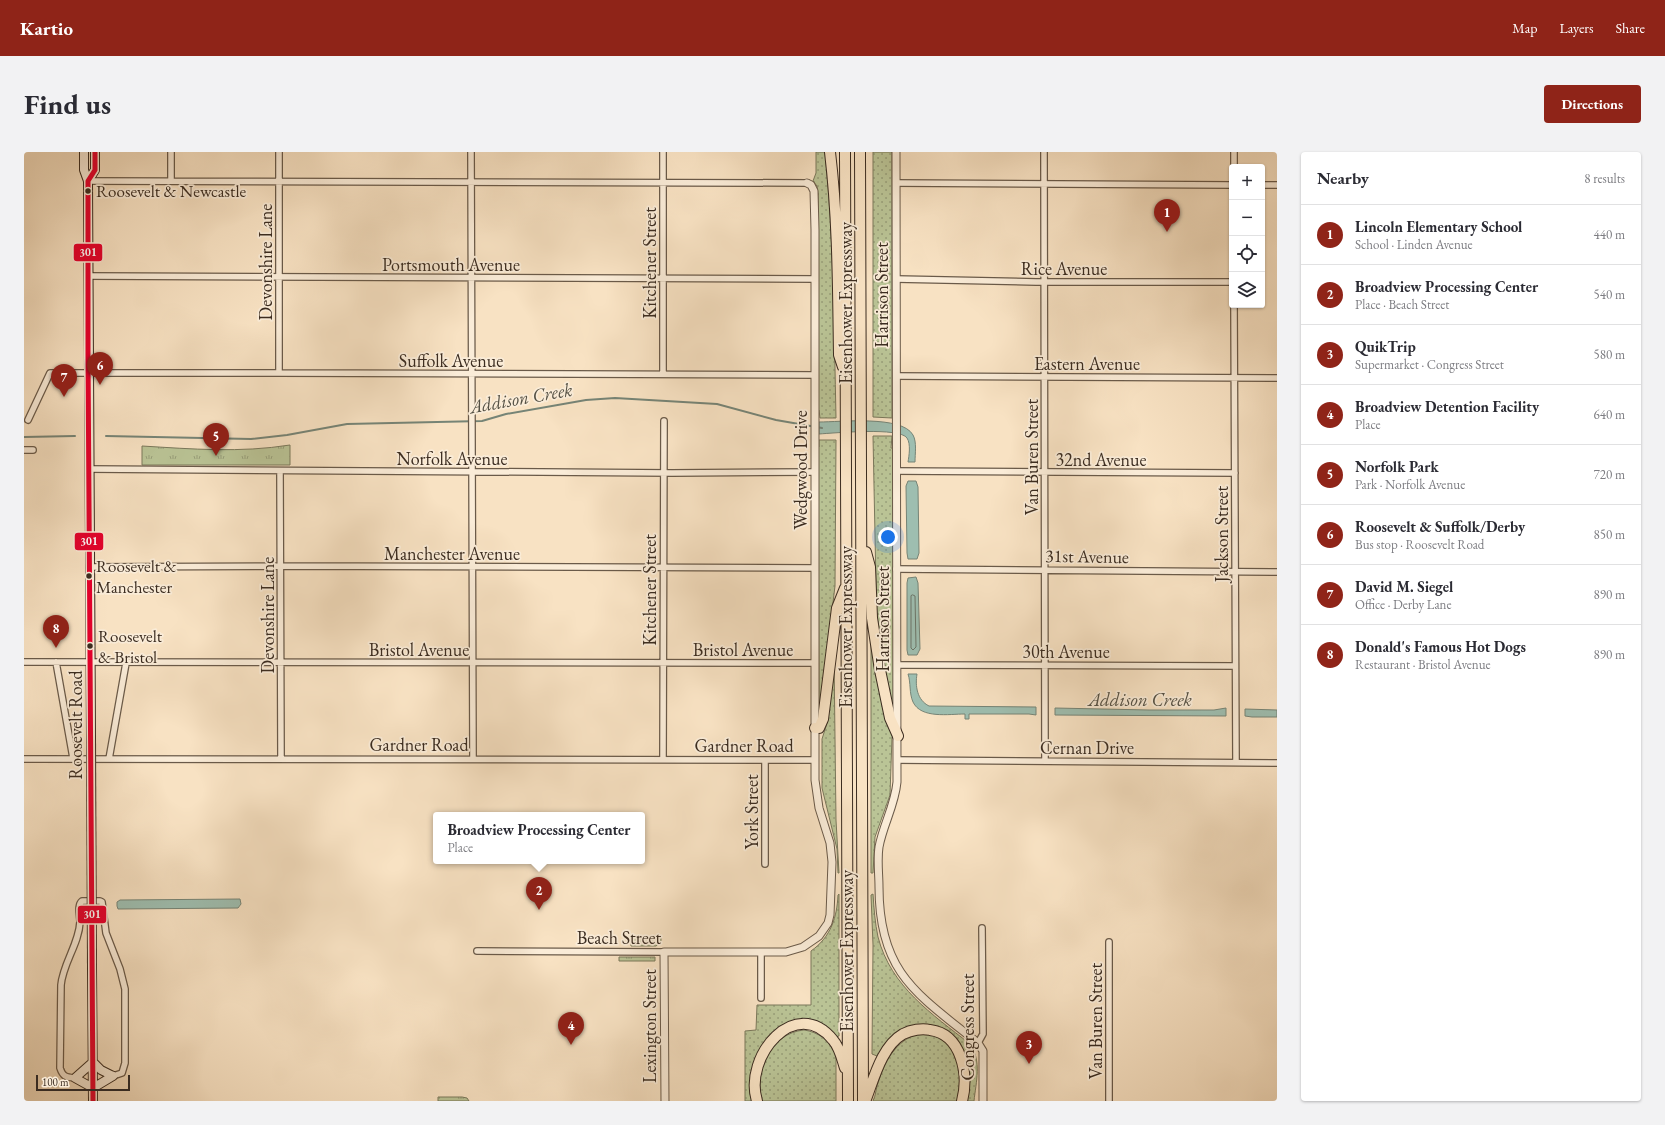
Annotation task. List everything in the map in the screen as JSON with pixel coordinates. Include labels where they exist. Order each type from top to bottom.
[{"type":"highway","points":[[830,152],[837,264],[839,355],[846,375]]},
{"type":"highway","name":"Eisenhower Expressway","points":[[845,152],[848,1101]]},
{"type":"highway","name":"Eisenhower Expressway","points":[[860,152],[864,1101]]},
{"type":"highway","points":[[862,538],[870,567],[872,618],[880,670],[890,718],[898,736]]},
{"type":"highway","points":[[815,728],[818,728],[823,719],[837,608],[847,583]]},
{"type":"highway","points":[[757,1101],[754,1085],[755,1074],[762,1052],[781,1032],[796,1025],[811,1025],[828,1034],[838,1047],[848,1075]]},
{"type":"highway","points":[[864,1101],[882,1060],[889,1048],[904,1034],[926,1029],[935,1030],[944,1034],[954,1044],[964,1070],[965,1085],[962,1101]]},
{"type":"main road","name":"Roosevelt Road","points":[[84,152],[84,170],[88,181],[93,1101]]},
{"type":"main road","name":"Roosevelt Road","points":[[88,181],[95,170],[94,152]]},
{"type":"main road","points":[[93,1062],[101,1070],[113,1076],[93,1088],[75,1078],[93,1062]]},
{"type":"street","points":[[171,152],[171,181]]},
{"type":"street","name":"Devonshire Lane","points":[[279,152],[279,373]]},
{"type":"street","points":[[471,152],[473,758]]},
{"type":"street","name":"Kitchener Street","points":[[663,152],[663,374]]},
{"type":"street","name":"Harrison Street","points":[[896,152],[896,569],[898,736],[896,793],[881,838],[879,855],[879,906],[886,941],[900,972],[925,1001],[978,1043]]},
{"type":"street","name":"Van Buren Street","points":[[1044,152],[1046,473],[1045,761]]},
{"type":"street","points":[[1234,152],[1234,164]]},
{"type":"street","points":[[88,181],[807,183]]},
{"type":"street","name":"Wedgwood Drive","points":[[807,183],[811,184],[814,191],[815,760]]},
{"type":"street","points":[[896,183],[1229,185]]},
{"type":"street","points":[[1265,185],[1277,185]]},
{"type":"street","name":"Portsmouth Avenue","points":[[88,276],[814,280]]},
{"type":"street","name":"Rice Avenue","points":[[896,279],[1044,282],[1229,282]]},
{"type":"street","name":"Jackson Street","points":[[1234,308],[1236,762]]},
{"type":"street","name":"Suffolk Avenue","points":[[28,420],[50,373],[663,374],[814,376]]},
{"type":"street","name":"Eastern Avenue","points":[[896,376],[1277,378]]},
{"type":"street","name":"Kitchener Street","points":[[663,758],[664,421]]},
{"type":"street","points":[[24,450],[33,450]]},
{"type":"street","name":"Norfolk Avenue","points":[[89,469],[663,473],[814,472]]},
{"type":"street","name":"Devonshire Lane","points":[[280,471],[281,758]]},
{"type":"street","name":"32nd Avenue","points":[[896,472],[1235,473]]},
{"type":"street","name":"Manchester Avenue","points":[[89,567],[280,566],[815,568]]},
{"type":"street","name":"31st Avenue","points":[[896,569],[1277,572]]},
{"type":"street","name":"Bristol Avenue","points":[[24,662],[815,663]]},
{"type":"street","points":[[56,662],[73,758]]},
{"type":"street","points":[[109,758],[126,663]]},
{"type":"street","name":"30th Avenue","points":[[897,665],[1235,666]]},
{"type":"street","name":"Gardner Road","points":[[24,758],[663,758],[815,760]]},
{"type":"street","name":"York Street","points":[[765,760],[765,864]]},
{"type":"street","name":"Beach Street","points":[[477,951],[760,952],[792,951],[803,947],[819,936],[828,923],[832,892],[831,853],[828,834],[817,795],[815,760]]},
{"type":"street","name":"Cernan Drive","points":[[897,760],[1277,763]]},
{"type":"street","points":[[75,1078],[66,1077],[62,1074],[60,1068],[61,978],[79,930],[80,904],[82,901],[102,902],[106,933],[123,978],[125,989],[125,1064],[122,1073],[113,1076]]},
{"type":"street","name":"Congress Street","points":[[982,928],[983,1034],[978,1043],[983,1051],[983,1101]]},
{"type":"street","name":"Van Buren Street","points":[[1109,942],[1109,1101]]},
{"type":"street","name":"Lexington Street","points":[[664,952],[664,1101]]},
{"type":"street","points":[[760,952],[761,998]]},
{"type":"green space","points":[[816,152],[825,152],[828,185],[833,285],[836,418],[820,418],[818,410],[818,194],[817,186],[813,181],[816,173]]},
{"type":"green space","points":[[873,152],[892,152],[892,418],[873,417]]},
{"type":"green space","points":[[873,436],[892,436],[891,448],[893,448],[894,714],[877,634]]},
{"type":"green space","points":[[819,440],[836,440],[835,586],[819,719],[818,447]]},
{"type":"green space","points":[[290,445],[290,465],[142,465],[142,446],[234,450]]},
{"type":"green space","points":[[871,641],[887,722],[893,737],[890,795],[875,837],[873,873],[871,873]]},
{"type":"green space","points":[[834,656],[836,820],[839,873],[837,849],[822,788],[822,739],[828,720],[826,719]]},
{"type":"green space","points":[[839,894],[839,1036],[835,1037],[810,1022],[764,1046],[754,1101],[745,1101],[745,1031],[756,1030],[757,1005],[811,1005],[811,951],[824,939],[832,926]]},
{"type":"green space","points":[[873,894],[878,937],[884,955],[893,971],[915,998],[941,1022],[970,1044],[974,1051],[977,1064],[977,1079],[974,1101],[966,1101],[964,1055],[921,1025],[880,1056],[872,1054],[873,945],[871,895]]},
{"type":"green space","points":[[631,937],[661,938],[661,942],[656,946],[631,946]]},
{"type":"green space","points":[[619,957],[655,957],[655,961],[619,961]]},
{"type":"green space","points":[[804,1030],[823,1037],[836,1053],[836,1101],[762,1101],[760,1078],[767,1055],[782,1038],[792,1033]]},
{"type":"green space","points":[[923,1033],[938,1036],[946,1041],[952,1048],[956,1056],[960,1074],[958,1101],[873,1101],[885,1064],[895,1050],[907,1039]]},
{"type":"green space","points":[[438,1097],[462,1097],[467,1098],[469,1101],[438,1101]]},
{"type":"water","points":[[819,422],[884,422],[907,429],[914,438],[915,462],[908,462],[909,443],[907,438],[902,435],[880,432],[819,434]]},
{"type":"water","points":[[908,481],[916,481],[918,487],[919,553],[917,559],[908,559],[907,553],[906,486]]},
{"type":"water","points":[[916,577],[918,583],[920,649],[917,655],[908,655],[907,583],[908,578]]},
{"type":"water","points":[[908,674],[917,674],[916,683],[919,696],[929,706],[1036,707],[1036,715],[969,714],[969,719],[965,719],[965,714],[944,715],[922,711],[913,702]]},
{"type":"water","points":[[1055,708],[1214,710],[1226,708],[1226,716],[1055,715]]},
{"type":"water","points":[[1245,709],[1277,710],[1277,717],[1245,716]]},
{"type":"water","points":[[240,899],[241,904],[238,908],[118,909],[117,906],[117,902],[120,900]]},
{"type":"waterway","name":"Addison Creek","points":[[106,436],[251,439],[287,435],[347,424],[482,421],[506,414],[586,400],[615,398],[717,404],[776,420],[822,428]]},
{"type":"waterway","name":"Addison Creek","points":[[24,437],[75,436]]},
{"type":"transit line","name":"301","points":[[88,355],[88,181],[95,170],[95,152]]},
{"type":"transit line","name":"301","points":[[88,355],[93,1101]]},
{"type":"place","name":"Roosevelt & Newcastle","points":[[88,191]]},
{"type":"place","name":"Lincoln Elementary School","points":[[1167,232]]},
{"type":"place","name":"Roosevelt & Suffolk/Derby","points":[[100,385]]},
{"type":"place","name":"David M. Siegel","points":[[64,397]]},
{"type":"place","name":"Norfolk Park","points":[[216,456]]},
{"type":"place","name":"Roosevelt & Manchester","points":[[89,576]]},
{"type":"place","name":"Roosevelt & Bristol","points":[[90,646]]},
{"type":"place","name":"Donald's Famous Hot Dogs","points":[[56,648]]},
{"type":"place","name":"Broadview Processing Center","points":[[539,910]]},
{"type":"place","name":"Broadview Detention Facility","points":[[571,1045]]},
{"type":"place","name":"QuikTrip","points":[[1029,1064]]}]
